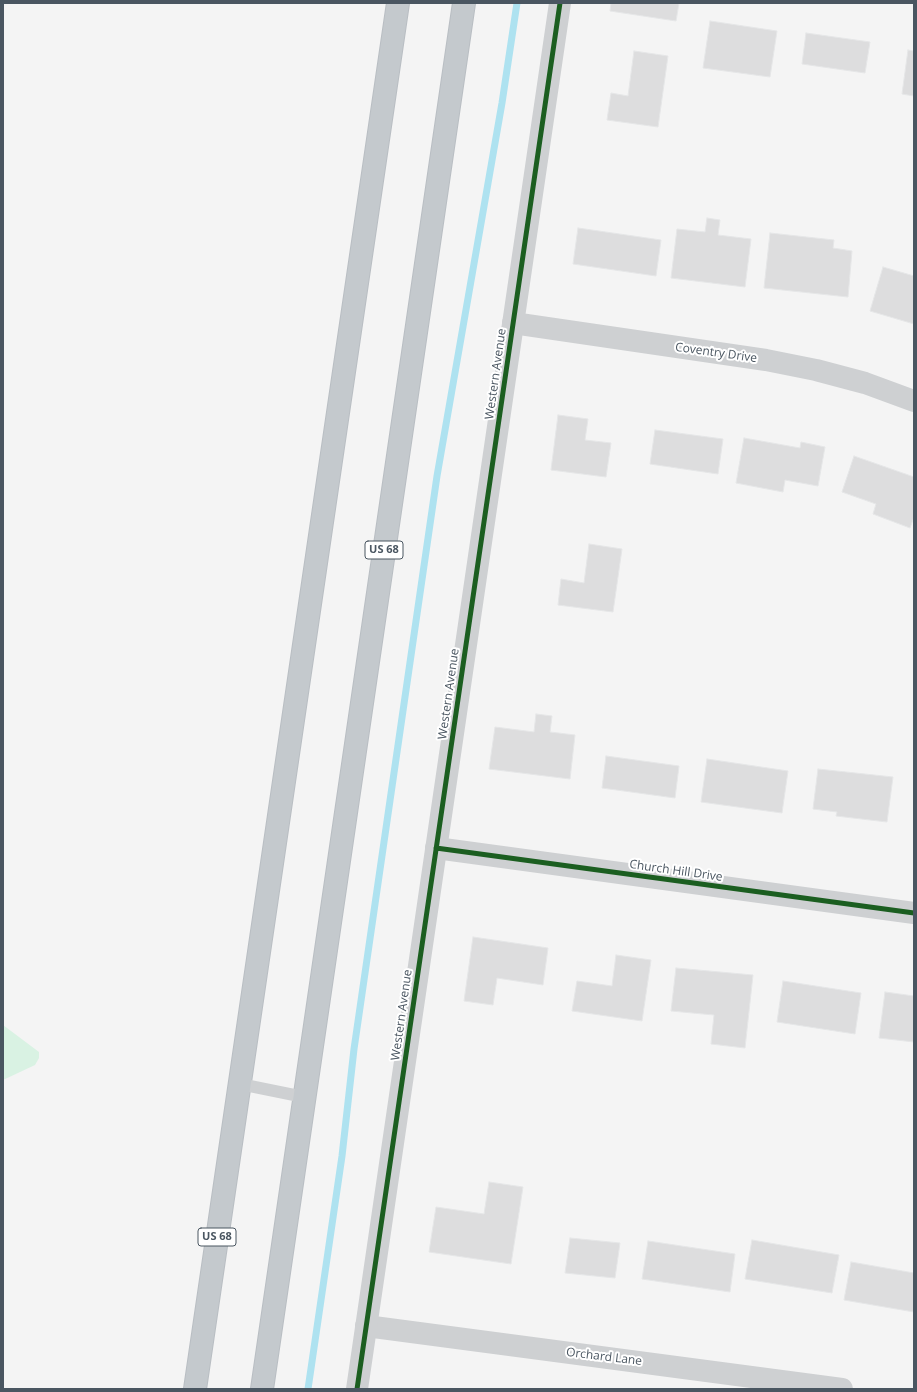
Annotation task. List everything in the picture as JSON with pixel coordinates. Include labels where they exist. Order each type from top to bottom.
[{"type":"highway","name":"US 68","points":[[195,1389],[398,3]]},
{"type":"highway","name":"US 68","points":[[262,1389],[464,3]]},
{"type":"street","name":"Western Avenue","points":[[357,1389],[560,3]]},
{"type":"street","name":"Coventry Drive","points":[[513,323],[766,360],[816,370],[865,383],[914,401]]},
{"type":"street","name":"Church Hill Drive","points":[[436,848],[914,913]]},
{"type":"street","name":"Orchard Lane","points":[[366,1326],[842,1389]]},
{"type":"lane","points":[[240,1084],[304,1097]]},
{"type":"green space","points":[[3,1025],[39,1052],[39,1058],[35,1065],[3,1080]]},
{"type":"building","points":[[611,3],[679,3],[676,21],[610,11]]},
{"type":"building","points":[[710,21],[777,31],[770,77],[703,68]]},
{"type":"building","points":[[806,33],[870,42],[865,73],[802,64]]},
{"type":"building","points":[[908,50],[914,51],[914,96],[902,94]]},
{"type":"building","points":[[634,51],[668,56],[658,127],[607,120],[611,93],[628,96]]},
{"type":"building","points":[[707,218],[720,220],[718,235],[751,239],[745,287],[671,278],[677,229],[705,232]]},
{"type":"building","points":[[578,228],[661,240],[656,276],[573,264]]},
{"type":"building","points":[[770,233],[834,240],[833,248],[852,251],[848,297],[764,288]]},
{"type":"building","points":[[883,267],[914,276],[914,324],[870,311]]},
{"type":"building","points":[[558,415],[588,419],[585,440],[611,443],[606,477],[551,470]]},
{"type":"building","points":[[655,430],[723,439],[718,474],[650,464]]},
{"type":"building","points":[[744,438],[800,448],[801,442],[825,447],[818,486],[785,480],[783,492],[736,483]]},
{"type":"building","points":[[854,456],[914,477],[914,517],[910,528],[873,514],[876,504],[842,492]]},
{"type":"building","points":[[589,544],[622,549],[613,612],[558,605],[561,579],[584,583]]},
{"type":"building","points":[[536,714],[552,716],[550,732],[575,735],[570,779],[489,769],[495,727],[534,732]]},
{"type":"building","points":[[606,756],[679,766],[675,798],[602,788]]},
{"type":"building","points":[[707,759],[788,771],[782,813],[701,802]]},
{"type":"building","points":[[818,769],[893,777],[887,822],[836,816],[837,812],[813,809]]},
{"type":"building","points":[[473,937],[548,948],[543,985],[497,978],[493,1005],[464,1001]]},
{"type":"building","points":[[616,955],[651,960],[642,1021],[572,1011],[577,981],[612,986]]},
{"type":"building","points":[[676,968],[753,975],[745,1048],[711,1044],[714,1015],[671,1011]]},
{"type":"building","points":[[783,981],[861,993],[855,1034],[777,1022]]},
{"type":"building","points":[[885,992],[914,996],[914,1042],[879,1038]]},
{"type":"building","points":[[489,1182],[523,1187],[511,1264],[429,1252],[436,1207],[484,1214]]},
{"type":"building","points":[[570,1238],[620,1243],[615,1278],[565,1273]]},
{"type":"building","points":[[752,1240],[839,1255],[832,1293],[745,1279]]},
{"type":"building","points":[[648,1241],[735,1254],[730,1292],[642,1279]]},
{"type":"building","points":[[851,1262],[914,1273],[914,1312],[844,1300]]},
{"type":"waterway","points":[[308,1389],[342,1156],[354,1049],[437,476],[502,103],[517,3]]},
{"type":"cycle path","points":[[357,1389],[560,3]]},
{"type":"cycle path","points":[[436,848],[914,913]]}]
